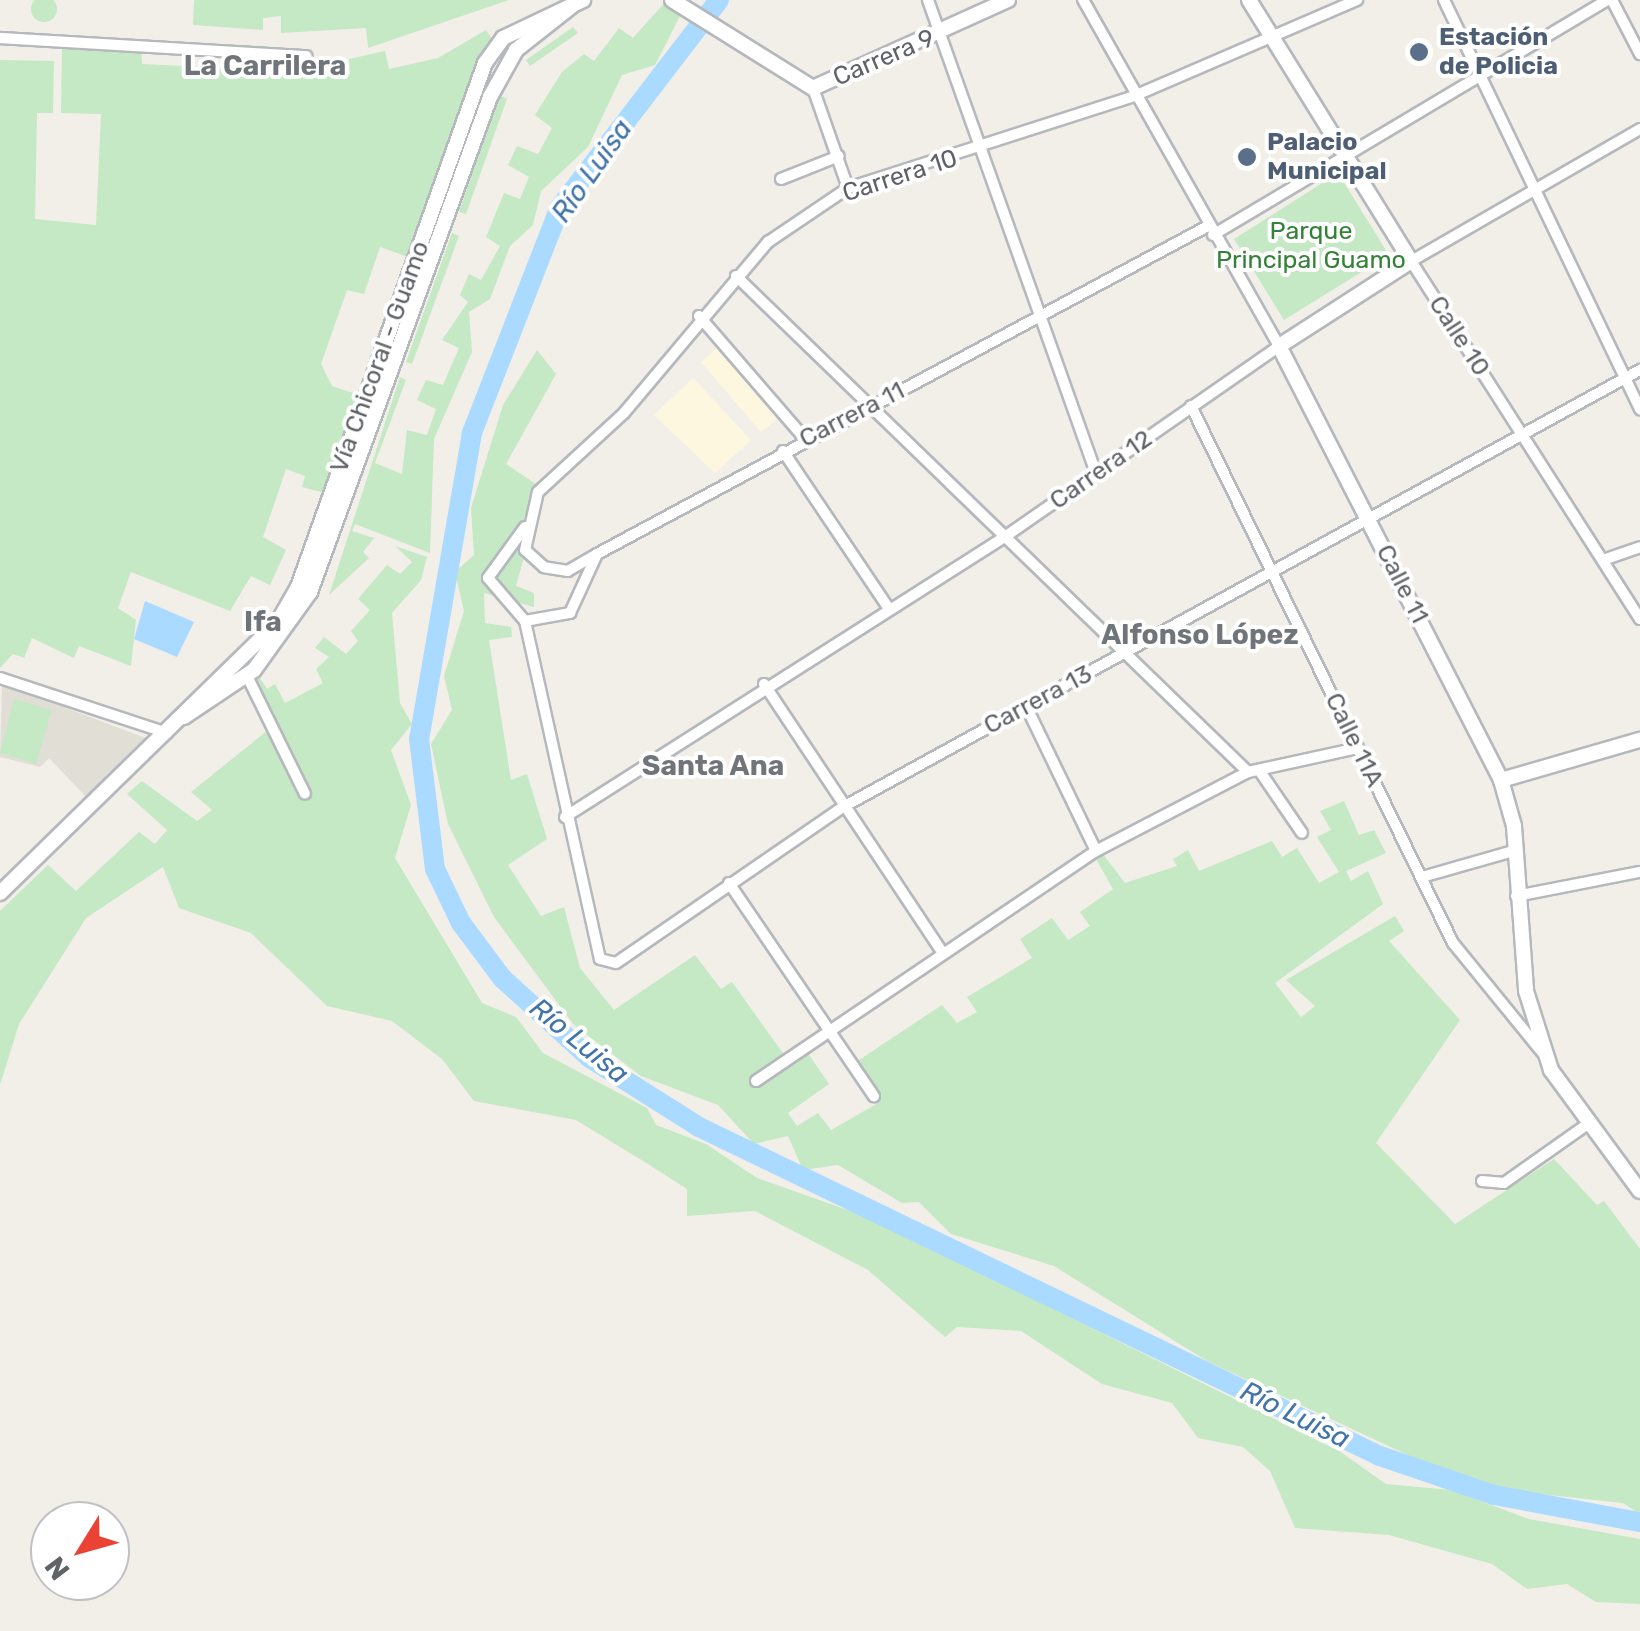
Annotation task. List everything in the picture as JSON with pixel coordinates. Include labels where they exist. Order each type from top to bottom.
[{"type":"street","points":[[672,0],[813,88],[840,156],[848,188]]},
{"type":"street","points":[[928,0],[1038,319],[1096,473]]},
{"type":"street","name":"Carrera 9","points":[[813,88],[940,35],[1008,0]]},
{"type":"street","name":"Calle 11","points":[[1083,0],[1279,346],[1501,780],[1517,850],[1516,896],[1526,991],[1545,1055],[1640,1191]]},
{"type":"street","name":"Calle 10","points":[[1249,0],[1342,154],[1640,619]]},
{"type":"street","name":"Carrera 10","points":[[524,527],[538,492],[624,413],[699,316],[736,276],[848,188],[980,150],[1134,96],[1357,0]]},
{"type":"street","points":[[1444,0],[1532,192],[1640,408]]},
{"type":"street","points":[[1610,0],[1640,54]]},
{"type":"street","name":"Carrera 11","points":[[524,527],[525,550],[544,568],[568,571],[805,439],[1211,231],[1478,71],[1610,0]]},
{"type":"street","name":"Vía Chicoral - Guamo","points":[[0,893],[184,717],[249,669],[288,629],[434,225],[501,73],[579,2]]},
{"type":"street","points":[[0,38],[306,56]]},
{"type":"street","name":"Carrera 12","points":[[566,817],[764,684],[1006,536],[1279,346],[1411,261],[1640,129]]},
{"type":"street","points":[[781,179],[840,156]]},
{"type":"street","points":[[736,276],[874,405],[1124,654],[1254,771],[1302,833]]},
{"type":"street","points":[[699,316],[805,439]]},
{"type":"street","name":"Carrera 13","points":[[566,817],[609,964],[842,807],[1368,518],[1524,438],[1640,370]]},
{"type":"street","name":"Calle 11A","points":[[1192,406],[1472,972],[1545,1055]]},
{"type":"street","points":[[783,451],[890,609]]},
{"type":"street","points":[[524,527],[488,578],[525,621],[566,817]]},
{"type":"street","points":[[1603,560],[1640,547]]},
{"type":"street","points":[[525,621],[570,613],[597,554]]},
{"type":"street","points":[[249,669],[304,794]]},
{"type":"street","points":[[0,678],[167,733]]},
{"type":"street","points":[[764,684],[842,807],[943,953]]},
{"type":"street","points":[[1026,706],[1096,851]]},
{"type":"street","points":[[1501,780],[1640,740]]},
{"type":"street","points":[[756,1080],[1096,851],[1254,771],[1358,748]]},
{"type":"street","points":[[1422,877],[1517,850]]},
{"type":"street","points":[[1516,896],[1640,872]]},
{"type":"street","points":[[729,883],[874,1096]]},
{"type":"street","points":[[1482,1181],[1504,1183],[1589,1123]]},
{"type":"shaded area","points":[[718,347],[778,418],[761,432],[701,362]]},
{"type":"shaded area","points":[[693,378],[751,440],[715,473],[654,415]]},
{"type":"shaded area","points":[[2,686],[148,739],[88,799],[49,758],[40,767],[0,757]]},
{"type":"green space","points":[[44,-4],[53,0],[57,9],[53,18],[44,22],[35,18],[31,9],[35,0]]},
{"type":"green space","points":[[194,0],[509,0],[368,48],[366,28],[281,33],[281,16],[263,18],[263,30],[193,25]]},
{"type":"green space","points":[[667,0],[682,12],[655,65],[622,75],[588,147],[541,191],[533,225],[510,246],[490,299],[469,312],[472,352],[434,439],[430,553],[355,524],[352,531],[374,538],[363,552],[369,558],[329,595],[400,377],[406,380],[375,463],[402,474],[407,430],[427,435],[436,409],[417,400],[426,380],[443,385],[459,348],[442,340],[468,302],[460,295],[469,274],[481,280],[500,246],[486,237],[504,193],[520,199],[529,177],[508,165],[517,146],[538,154],[552,128],[535,115],[562,72],[584,54],[594,61],[619,28],[633,38]]},
{"type":"green space","points":[[573,27],[578,33],[530,66],[526,60]]},
{"type":"green space","points":[[486,30],[494,42],[468,86],[411,258],[380,247],[364,294],[347,290],[321,364],[332,386],[362,396],[329,494],[302,487],[305,476],[286,469],[263,537],[286,550],[270,585],[251,576],[230,611],[131,572],[118,608],[136,620],[131,666],[79,646],[74,658],[32,638],[24,658],[13,654],[0,668],[0,60],[54,61],[53,113],[37,113],[35,219],[96,225],[101,114],[61,113],[62,45],[141,47],[142,64],[350,74],[349,59],[385,51],[389,69],[438,58]]},
{"type":"green space","points":[[499,95],[507,99],[466,214],[459,212]]},
{"type":"green space","name":"Parque Principal Guamo","points":[[1338,173],[1389,255],[1284,320],[1234,239]]},
{"type":"green space","points":[[452,233],[459,236],[412,364],[406,362]]},
{"type":"green space","points":[[537,350],[556,374],[506,464],[543,489],[516,586],[534,593],[534,607],[484,593],[485,623],[511,627],[512,637],[489,640],[511,780],[527,774],[547,839],[508,865],[541,916],[564,907],[580,968],[614,1010],[695,955],[721,989],[732,982],[785,1056],[807,1052],[829,1084],[788,1113],[797,1126],[818,1113],[831,1130],[880,1102],[856,1062],[942,1005],[957,1023],[977,1012],[967,997],[1032,958],[1020,939],[1052,918],[1068,940],[1090,926],[1080,912],[1113,889],[1096,859],[1103,854],[1125,883],[1177,866],[1173,859],[1188,850],[1199,871],[1272,841],[1282,857],[1297,848],[1319,883],[1339,872],[1317,837],[1331,830],[1320,811],[1344,801],[1359,835],[1374,830],[1386,853],[1346,871],[1351,881],[1368,871],[1383,904],[1275,983],[1301,1017],[1315,1006],[1286,980],[1395,916],[1404,931],[1389,941],[1460,1020],[1376,1143],[1455,1224],[1554,1159],[1597,1205],[1604,1201],[1640,1249],[1640,1514],[1623,1503],[1512,1491],[1429,1465],[1207,1361],[1054,1266],[951,1234],[919,1202],[902,1203],[838,1165],[803,1170],[788,1136],[754,1144],[718,1105],[641,1076],[574,1025],[494,917],[448,824],[431,744],[452,710],[444,676],[464,611],[455,572],[474,555],[471,508],[503,405]]},
{"type":"green space","points":[[395,546],[427,557],[421,580],[392,613],[400,703],[412,724],[391,750],[411,805],[395,858],[482,1003],[516,1017],[543,1053],[647,1108],[656,1125],[706,1144],[757,1178],[873,1219],[1339,1451],[1386,1484],[1451,1490],[1529,1519],[1640,1539],[1640,1604],[1596,1602],[1567,1584],[1527,1589],[1492,1564],[1389,1535],[1295,1528],[1270,1471],[1243,1447],[1198,1438],[1172,1403],[1102,1384],[1021,1331],[957,1327],[945,1337],[868,1270],[755,1211],[687,1216],[687,1189],[576,1120],[474,1101],[442,1059],[392,1021],[327,1006],[251,933],[179,908],[163,867],[86,918],[19,1024],[0,1085],[0,911],[48,865],[76,891],[139,832],[155,844],[167,830],[127,794],[142,781],[197,821],[212,810],[191,792],[273,726],[250,688],[260,678],[267,689],[275,684],[285,703],[323,683],[316,669],[329,657],[315,648],[324,637],[346,654],[358,641],[351,631],[370,610],[358,599],[387,565],[400,574],[412,562]]},
{"type":"green space","points":[[14,699],[52,710],[36,764],[0,753]]},
{"type":"water","points":[[145,601],[194,622],[177,657],[134,639]]},
{"type":"waterway","name":"Río Luisa","points":[[719,0],[560,207],[472,433],[419,739],[435,869],[461,923],[502,978],[590,1058],[699,1127],[1380,1456],[1494,1495],[1640,1522]]},
{"type":"place","name":"Estación de Policia","points":[[1419,52]]},
{"type":"place","name":"Palacio Municipal","points":[[1247,157]]},
{"type":"district","name":"La Carrilera","points":[[265,66]]},
{"type":"district","name":"Ifa","points":[[263,622]]},
{"type":"district","name":"Alfonso López","points":[[1200,635]]},
{"type":"district","name":"Santa Ana","points":[[713,766]]}]
